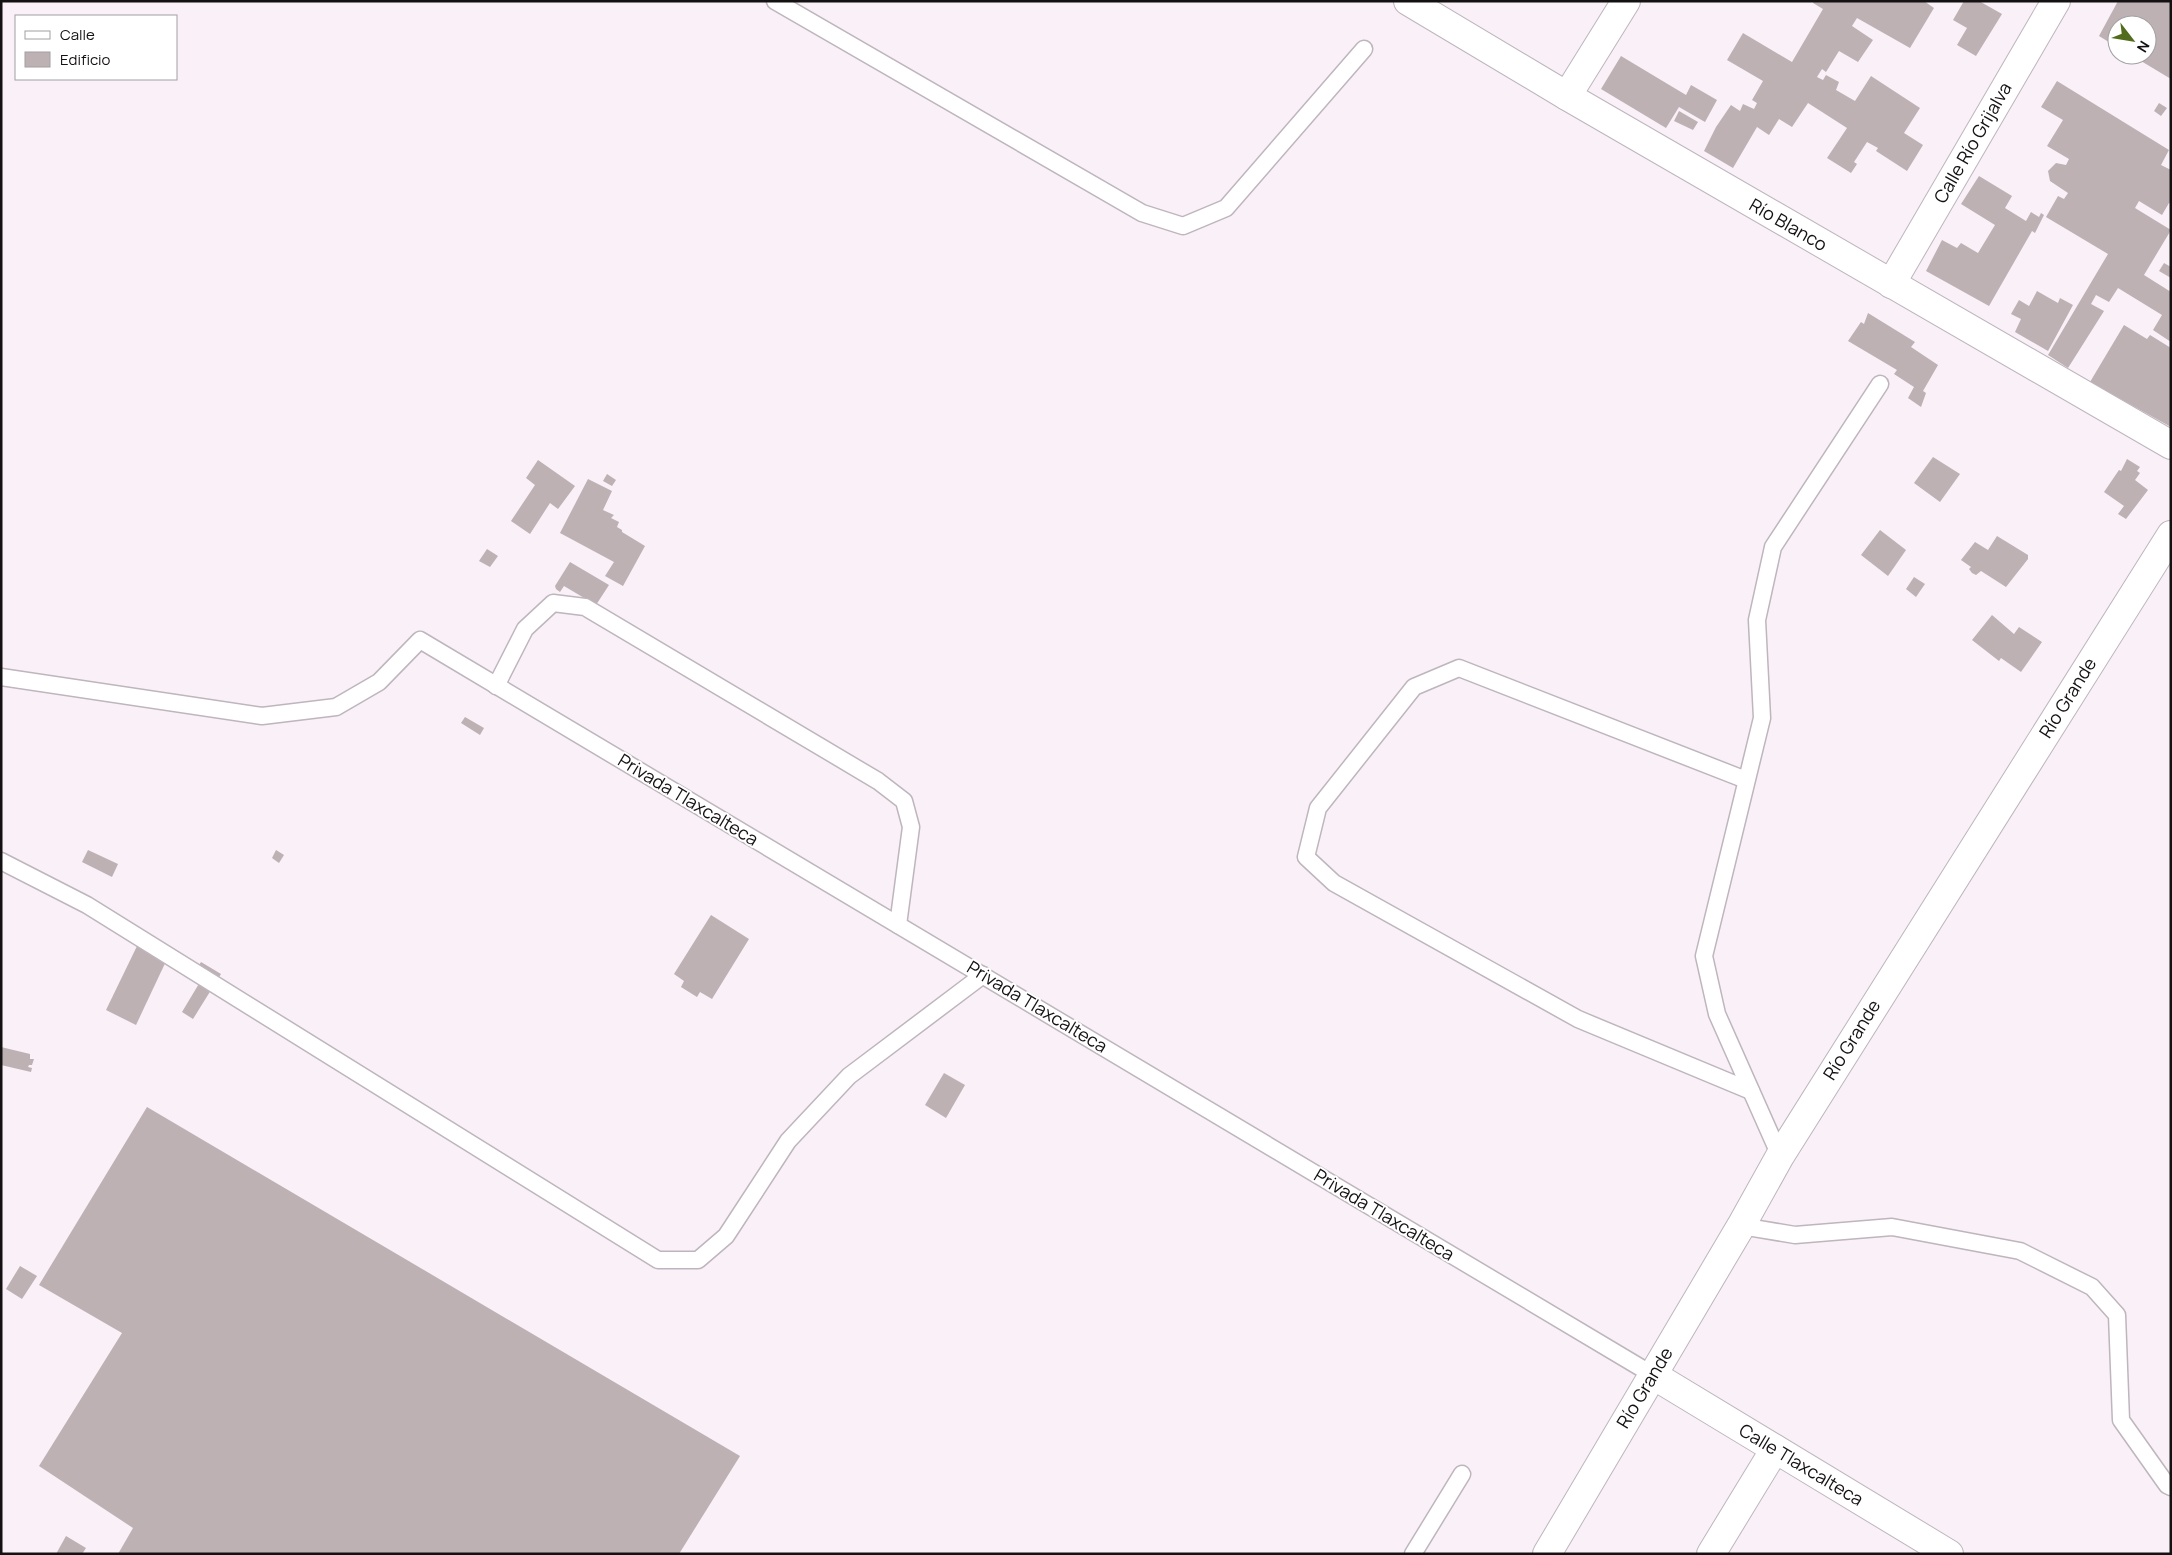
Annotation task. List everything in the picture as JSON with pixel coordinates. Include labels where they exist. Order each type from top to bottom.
[{"type":"street","name":"Río Blanco","points":[[1408,1],[1567,96],[2171,445]]},
{"type":"street","points":[[1567,96],[1626,1]]},
{"type":"street","name":"Calle Río Grijalva","points":[[1891,284],[2056,1]]},
{"type":"street","name":"Río Grande","points":[[1547,1554],[1780,1156],[2171,535]]},
{"type":"street","name":"Calle Tlaxcalteca","points":[[1652,1375],[1775,1449],[1919,1546],[1950,1554]]},
{"type":"street","points":[[1711,1554],[1775,1449]]},
{"type":"lane","points":[[775,1],[1142,213],[1183,226],[1226,208],[1364,49]]},
{"type":"lane","points":[[1780,1156],[1717,1014],[1704,956],[1762,718],[1757,620],[1773,548],[1880,384]]},
{"type":"lane","points":[[496,686],[525,629],[552,603],[584,606],[861,771],[904,801],[911,827],[898,925]]},
{"type":"lane","name":"Privada Tlaxcalteca","points":[[1,677],[262,716],[336,707],[379,682],[420,640],[1652,1375]]},
{"type":"lane","points":[[1746,780],[1459,668],[1414,687],[1318,808],[1306,857],[1334,883],[1578,1019],[1751,1091]]},
{"type":"lane","points":[[1,861],[87,905],[658,1260],[698,1260],[726,1236],[788,1141],[849,1076],[983,975]]},
{"type":"lane","points":[[1740,1226],[1796,1234],[1892,1227],[2020,1252],[2092,1286],[2117,1315],[2121,1420],[2167,1485],[2171,1487]]},
{"type":"lane","points":[[1413,1554],[1462,1474]]},
{"type":"building","points":[[1814,1],[1924,1],[1934,8],[1910,48],[1857,18],[1852,26],[1873,40],[1858,62],[1839,51],[1826,72],[1822,69],[1817,77],[1823,80],[1826,75],[1839,82],[1836,90],[1855,101],[1871,76],[1920,108],[1904,133],[1923,145],[1907,171],[1876,151],[1878,148],[1867,142],[1854,162],[1857,164],[1851,173],[1827,158],[1847,128],[1808,103],[1792,127],[1779,119],[1769,135],[1757,127],[1733,168],[1704,151],[1716,127],[1731,105],[1740,111],[1743,104],[1754,109],[1757,103],[1752,100],[1763,81],[1727,60],[1743,33],[1792,62],[1823,9],[1813,3]]},
{"type":"building","points":[[1964,1],[1979,1],[2002,14],[1976,56],[1957,45],[1967,28],[1953,20]]},
{"type":"building","points":[[2118,1],[2171,1],[2171,79],[2148,65],[2157,65],[2157,15],[2110,15]]},
{"type":"building","points":[[2107,21],[2107,41],[2099,36]]},
{"type":"building","points":[[1621,56],[1686,95],[1691,85],[1717,100],[1705,122],[1679,107],[1666,128],[1601,89]]},
{"type":"building","points":[[2057,81],[2169,150],[2161,165],[2171,170],[2171,203],[2169,203],[2162,215],[2139,201],[2135,208],[2171,230],[2144,275],[2171,292],[2171,342],[2153,330],[2162,315],[2118,288],[2109,302],[2096,295],[2091,304],[2104,311],[2068,368],[2048,355],[2108,254],[2046,217],[2058,196],[2064,199],[2068,193],[2050,181],[2048,171],[2056,163],[2066,165],[2069,159],[2047,146],[2063,120],[2041,107]]},
{"type":"building","points":[[2159,103],[2167,108],[2161,116],[2154,111]]},
{"type":"building","points":[[1679,111],[1698,122],[1693,130],[1674,121]]},
{"type":"building","points":[[1979,176],[2012,196],[2005,208],[2026,221],[2031,212],[2039,217],[2041,213],[2044,215],[2035,233],[2032,231],[1989,306],[1926,271],[1942,240],[1957,248],[1961,243],[1978,253],[1995,225],[1961,204]]},
{"type":"building","points":[[2164,263],[2171,267],[2171,278],[2159,271]]},
{"type":"building","points":[[2037,291],[2058,303],[2060,298],[2073,305],[2048,351],[2015,332],[2021,319],[2011,314],[2019,300],[2029,306]]},
{"type":"building","points":[[1868,313],[1915,342],[1911,347],[1938,365],[1923,391],[1926,393],[1921,407],[1908,398],[1914,387],[1894,374],[1897,370],[1848,341],[1861,322],[1864,324]]},
{"type":"building","points":[[2124,325],[2147,339],[2150,335],[2171,348],[2171,427],[2090,382]]},
{"type":"building","points":[[1933,457],[1960,474],[1940,502],[1914,483]]},
{"type":"building","points":[[2127,459],[2140,467],[2137,471],[2140,473],[2135,480],[2148,490],[2126,519],[2118,514],[2124,506],[2104,492],[2119,470],[2121,471]]},
{"type":"building","points":[[538,460],[575,486],[558,509],[550,503],[530,534],[511,521],[535,485],[526,478]]},
{"type":"building","points":[[607,474],[616,480],[612,486],[603,481]]},
{"type":"building","points":[[588,479],[612,491],[603,510],[614,515],[611,518],[619,522],[617,527],[622,532],[645,546],[623,586],[605,576],[614,562],[560,533]]},
{"type":"building","points":[[1880,530],[1906,550],[1888,576],[1861,555]]},
{"type":"building","points":[[1997,536],[2028,555],[2028,559],[2006,587],[1981,571],[1976,575],[1972,573],[1969,569],[1971,567],[1961,560],[1975,542],[1988,550]]},
{"type":"building","points":[[487,549],[498,556],[490,567],[479,561]]},
{"type":"building","points":[[570,562],[609,585],[596,605],[564,586],[560,592],[556,589],[555,586]]},
{"type":"building","points":[[1914,577],[1925,584],[1916,597],[1906,589]]},
{"type":"building","points":[[1992,615],[2014,634],[2019,627],[2042,642],[2021,672],[2001,658],[1999,661],[1972,640]]},
{"type":"building","points":[[465,717],[484,728],[480,735],[461,723]]},
{"type":"building","points":[[88,850],[118,864],[112,877],[82,862]]},
{"type":"building","points":[[276,850],[284,855],[279,863],[272,858]]},
{"type":"building","points":[[711,915],[749,939],[712,999],[700,992],[697,997],[681,987],[684,981],[674,974]]},
{"type":"building","points":[[138,944],[168,957],[136,1025],[106,1010]]},
{"type":"building","points":[[201,962],[221,974],[193,1019],[182,1012],[200,982],[192,976]]},
{"type":"building","points":[[1,1047],[30,1054],[30,1059],[34,1059],[32,1065],[28,1067],[32,1068],[31,1072],[1,1065]]},
{"type":"building","points":[[944,1073],[965,1085],[946,1118],[925,1105]]},
{"type":"building","points":[[147,1107],[740,1456],[679,1554],[118,1554],[133,1528],[39,1466],[122,1333],[39,1285]]},
{"type":"building","points":[[20,1266],[37,1276],[22,1299],[6,1289]]},
{"type":"building","points":[[66,1536],[86,1548],[82,1554],[56,1554]]}]
